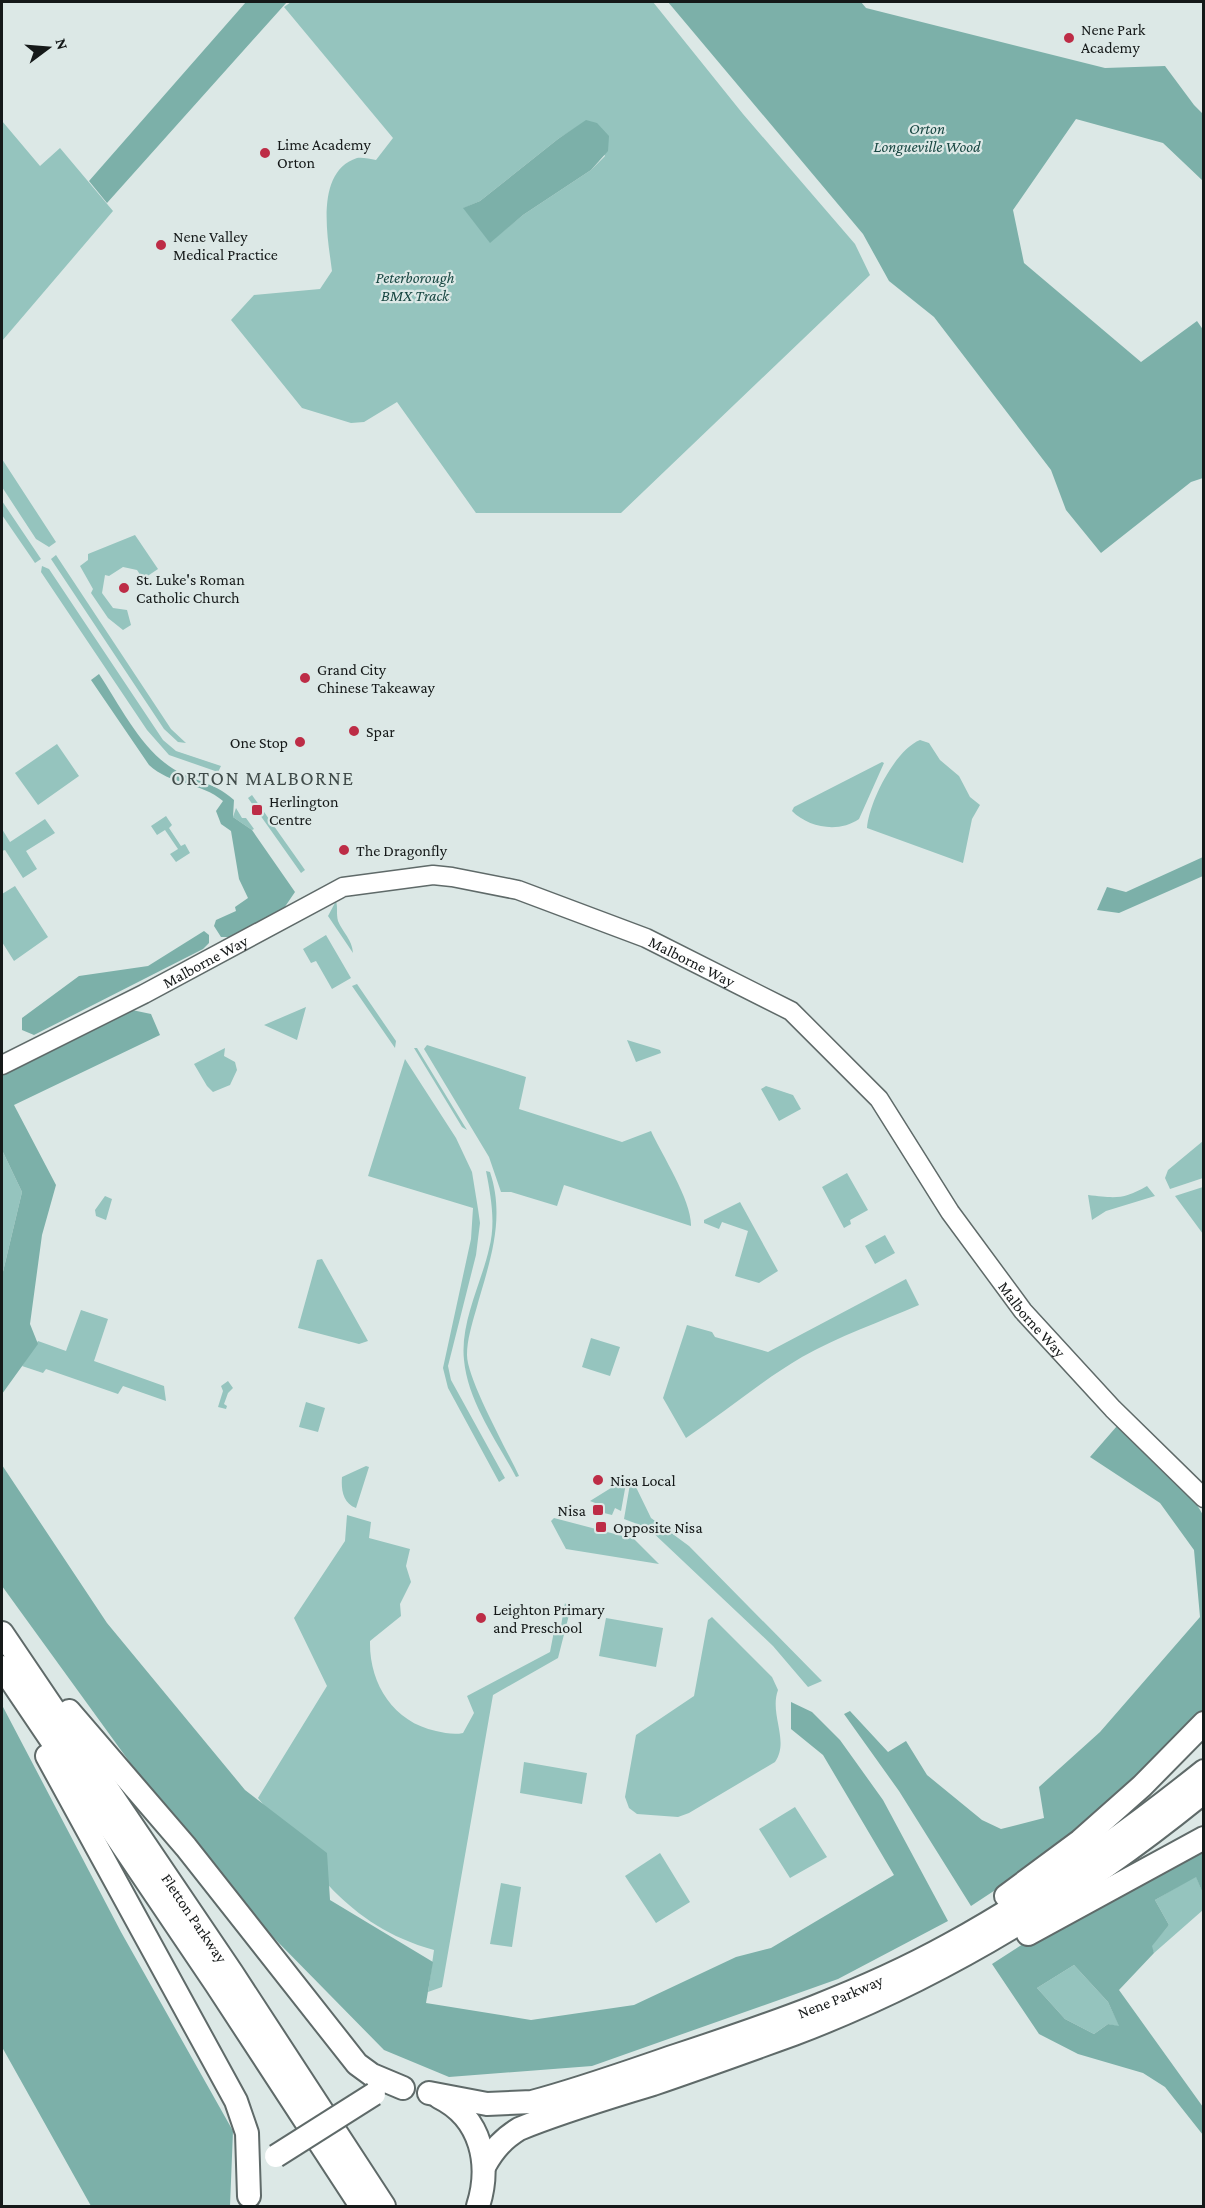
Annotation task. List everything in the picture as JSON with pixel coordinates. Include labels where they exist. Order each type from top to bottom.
[{"type":"highway","name":"Fletton Parkway","points":[[2,1633],[11,1663],[360,2206]]},
{"type":"highway","name":"Fletton Parkway","points":[[11,1663],[232,1973],[384,2206]]},
{"type":"highway","points":[[11,1663],[93,1737],[186,1847],[357,2064],[387,2083],[403,2088]]},
{"type":"highway","points":[[2,1674],[236,2101],[247,2133],[248,2201]]},
{"type":"highway","points":[[948,1946],[997,1903],[1080,1841],[1142,1786],[1203,1723]]},
{"type":"highway","name":"Nene Parkway","points":[[403,2088],[488,2104],[511,2105],[559,2094],[801,2013],[948,1946],[1018,1905],[1093,1856],[1203,1771]]},
{"type":"highway","name":"Nene Parkway","points":[[485,2165],[493,2150],[506,2137],[519,2129],[784,2037],[891,1993],[950,1964],[1028,1918],[1104,1869],[1203,1792]]},
{"type":"highway","points":[[891,1993],[930,1984],[963,1968],[1203,1838]]},
{"type":"highway","points":[[248,2201],[260,2174],[276,2156],[374,2094],[403,2088]]},
{"type":"highway","points":[[429,2093],[450,2104],[468,2121],[476,2134],[485,2165],[481,2200]]},
{"type":"street","name":"Malborne Way","points":[[2,1065],[144,994],[343,887],[433,875],[518,890],[646,938],[791,1011],[879,1099],[950,1212],[1023,1311],[1106,1401],[1203,1498]]},
{"type":"green space","points":[[246,2],[287,2],[107,203],[89,181]]},
{"type":"green space","name":"Peterborough BMX Track","points":[[291,2],[653,2],[743,114],[855,244],[870,275],[621,513],[476,513],[397,402],[364,422],[351,423],[302,408],[231,320],[254,295],[320,289],[332,271],[327,208],[334,177],[343,166],[357,158],[376,160],[393,138],[284,7]],"holes":[[[586,121],[605,156],[591,170],[523,215],[490,242],[464,208],[480,201],[558,139]]]},
{"type":"green space","name":"Orton Longueville Wood","points":[[668,2],[861,2],[866,8],[1105,68],[1165,66],[1203,114],[1203,181],[1163,143],[1076,119],[1013,210],[1024,263],[1141,362],[1197,321],[1204,331],[1203,478],[1191,482],[1101,553],[1066,510],[1051,470],[934,317],[889,281],[863,234]]},
{"type":"green space","points":[[586,120],[597,123],[609,136],[608,151],[591,170],[523,215],[490,243],[463,208],[480,201],[558,139]]},
{"type":"green space","points":[[2,121],[40,166],[60,148],[113,211],[2,341]]},
{"type":"green space","points":[[2,459],[56,542],[49,547],[36,539],[2,487]]},
{"type":"green space","points":[[2,501],[41,559],[35,563],[2,515]]},
{"type":"green space","points":[[135,535],[158,569],[143,579],[137,570],[123,567],[109,576],[105,575],[102,593],[113,608],[127,610],[131,625],[123,630],[108,618],[91,593],[93,589],[80,566],[88,560],[88,554]]},
{"type":"green space","points":[[56,555],[171,729],[186,743],[178,742],[164,729],[51,559]]},
{"type":"green space","points":[[42,566],[49,569],[163,740],[176,751],[221,766],[218,772],[169,755],[147,730],[41,572]]},
{"type":"green space","points":[[99,674],[139,736],[158,757],[177,771],[226,793],[234,800],[233,817],[252,830],[295,892],[282,911],[237,937],[221,937],[214,926],[216,920],[236,911],[235,907],[248,898],[239,879],[231,831],[221,824],[216,811],[223,801],[205,790],[157,772],[149,765],[91,680]]},
{"type":"green space","points":[[920,740],[929,743],[940,760],[959,776],[970,797],[980,805],[972,819],[963,863],[867,828],[878,791],[885,778],[901,754]]},
{"type":"green space","points":[[57,744],[79,776],[38,805],[15,773]]},
{"type":"green space","points":[[884,763],[859,819],[842,826],[824,827],[799,817],[792,811],[794,807]]},
{"type":"green space","points":[[252,795],[305,870],[301,873],[248,798]]},
{"type":"green space","points":[[236,808],[242,818],[246,818],[254,829],[252,830],[233,817]]},
{"type":"green space","points":[[166,816],[172,825],[169,828],[181,846],[185,844],[190,853],[176,862],[170,854],[178,849],[165,830],[157,835],[151,826]]},
{"type":"green space","points":[[45,819],[55,833],[26,851],[37,869],[23,878],[5,850],[2,851],[2,829],[10,842]]},
{"type":"green space","points":[[1203,857],[1203,876],[1119,913],[1097,910],[1107,887],[1126,892]]},
{"type":"green space","points":[[15,886],[48,937],[14,961],[2,942],[2,894]]},
{"type":"green space","points":[[336,901],[338,921],[349,940],[353,953],[328,916]]},
{"type":"green space","points":[[204,931],[209,935],[209,943],[203,949],[34,1035],[22,1030],[22,1018],[79,976],[148,966]]},
{"type":"green space","points":[[326,935],[351,978],[332,989],[316,961],[311,963],[303,949]]},
{"type":"green space","points":[[357,984],[396,1041],[395,1048],[352,986]]},
{"type":"green space","points":[[306,1007],[297,1040],[264,1025]]},
{"type":"green space","points":[[132,1010],[151,1014],[160,1035],[14,1105],[56,1185],[42,1235],[30,1324],[38,1344],[2,1394],[2,1276],[22,1192],[2,1150],[2,1071]]},
{"type":"green space","points":[[627,1040],[660,1050],[661,1053],[636,1062]]},
{"type":"green space","points":[[427,1045],[526,1077],[519,1109],[622,1142],[651,1131],[682,1191],[691,1226],[564,1185],[557,1206],[511,1192],[501,1192],[489,1157],[424,1049]]},
{"type":"green space","points":[[225,1048],[224,1056],[235,1062],[237,1070],[230,1085],[213,1092],[194,1064]]},
{"type":"green space","points":[[414,1048],[417,1048],[467,1130],[462,1127]]},
{"type":"green space","points":[[405,1059],[456,1138],[472,1172],[480,1223],[476,1255],[448,1366],[451,1380],[505,1478],[499,1482],[448,1388],[443,1368],[471,1239],[473,1208],[368,1176]]},
{"type":"green space","points":[[766,1086],[793,1095],[801,1109],[779,1121],[761,1089]]},
{"type":"green space","points":[[1203,1141],[1203,1178],[1170,1189],[1165,1178],[1168,1170]]},
{"type":"green space","points":[[2,1150],[22,1192],[2,1276]]},
{"type":"green space","points":[[486,1171],[490,1172],[495,1190],[496,1224],[490,1258],[470,1332],[467,1355],[473,1380],[519,1476],[516,1477],[477,1406],[464,1360],[468,1318],[491,1239],[492,1210]]},
{"type":"green space","points":[[847,1173],[868,1210],[850,1220],[851,1224],[844,1228],[822,1187]]},
{"type":"green space","points":[[1147,1186],[1155,1196],[1106,1211],[1092,1220],[1088,1195],[1119,1197]]},
{"type":"green space","points":[[1204,1187],[1203,1234],[1175,1196]]},
{"type":"green space","points":[[105,1196],[112,1199],[106,1220],[96,1216],[95,1210]]},
{"type":"green space","points":[[740,1202],[778,1271],[759,1283],[735,1276],[748,1231],[722,1222],[719,1229],[704,1223],[704,1220]]},
{"type":"green space","points":[[885,1235],[895,1253],[875,1264],[865,1246]]},
{"type":"green space","points":[[322,1259],[368,1341],[359,1344],[298,1328],[317,1260]]},
{"type":"green space","points":[[906,1279],[919,1305],[816,1349],[772,1376],[686,1438],[663,1398],[687,1325],[712,1332],[715,1337],[768,1352]]},
{"type":"green space","points":[[81,1310],[108,1319],[94,1361],[164,1386],[166,1401],[123,1386],[118,1394],[46,1369],[43,1373],[22,1366],[38,1341],[66,1351]]},
{"type":"green space","points":[[591,1338],[620,1347],[610,1376],[582,1367]]},
{"type":"green space","points":[[228,1381],[233,1388],[228,1393],[224,1404],[227,1406],[226,1409],[218,1407],[223,1391],[221,1386]]},
{"type":"green space","points":[[306,1402],[325,1408],[318,1432],[299,1427]]},
{"type":"green space","points":[[1117,1426],[1189,1491],[1203,1515],[1203,1709],[1194,1722],[1086,1830],[971,1906],[899,1791],[844,1714],[850,1711],[888,1752],[906,1741],[927,1775],[982,1820],[1001,1829],[1044,1818],[1039,1787],[1100,1732],[1200,1617],[1194,1550],[1160,1503],[1090,1457]]},
{"type":"green space","points":[[2,1465],[107,1623],[245,1790],[327,1853],[330,1900],[433,1962],[426,2003],[531,2020],[634,2005],[736,1957],[771,1948],[894,1875],[823,1755],[791,1729],[791,1702],[812,1712],[840,1740],[883,1800],[948,1921],[838,1979],[592,2066],[449,2077],[384,2050],[272,1936],[131,1764],[2,1586]]},
{"type":"green space","points":[[366,1466],[369,1467],[356,1508],[348,1503],[344,1496],[342,1477]]},
{"type":"green space","points":[[627,1478],[621,1511],[615,1508],[612,1515],[600,1512],[603,1506],[590,1501]]},
{"type":"green space","points":[[634,1483],[651,1518],[689,1546],[822,1681],[808,1687],[773,1646],[648,1528],[624,1519],[630,1484]]},
{"type":"green space","points":[[347,1515],[371,1522],[369,1538],[410,1549],[406,1566],[411,1582],[400,1604],[401,1616],[370,1641],[374,1672],[386,1698],[407,1719],[421,1726],[446,1733],[463,1733],[474,1713],[467,1696],[550,1652],[555,1626],[561,1626],[565,1603],[570,1611],[558,1658],[493,1695],[442,1987],[428,1992],[434,1950],[403,1939],[354,1909],[314,1869],[258,1798],[327,1686],[294,1618],[345,1541]]},
{"type":"green space","points":[[554,1518],[634,1539],[659,1564],[566,1549],[551,1521]]},
{"type":"green space","points":[[712,1617],[772,1677],[778,1690],[776,1708],[781,1745],[779,1754],[775,1762],[689,1813],[678,1817],[637,1814],[629,1808],[625,1797],[636,1735],[694,1696],[708,1620]]},
{"type":"green space","points":[[606,1618],[663,1628],[656,1667],[599,1656]]},
{"type":"green space","points":[[2,1705],[121,1932],[233,2131],[230,2206],[91,2206],[2,2047]]},
{"type":"green space","points":[[524,1762],[587,1773],[582,1804],[520,1793]]},
{"type":"green space","points":[[795,1807],[827,1857],[790,1878],[759,1829]]},
{"type":"green space","points":[[1203,1845],[1203,1894],[1196,1877],[1155,1900],[1169,1925],[1152,1946],[1154,1953],[1119,1990],[1203,2107],[1203,2135],[1165,2087],[1143,2073],[1078,2054],[1039,2034],[992,1964],[1051,1926]],"holes":[[[1074,1965],[1108,2002],[1119,2026],[1108,2024],[1094,2034],[1065,2019],[1037,1988]]]},
{"type":"green space","points":[[660,1853],[690,1902],[656,1923],[625,1876]]},
{"type":"green space","points":[[1196,1876],[1203,1894],[1203,1910],[1154,1953],[1151,1946],[1169,1925],[1155,1900]]},
{"type":"green space","points":[[501,1883],[521,1887],[512,1947],[490,1944]]},
{"type":"green space","points":[[1074,1965],[1108,2002],[1120,2027],[1108,2024],[1094,2034],[1065,2019],[1037,1988]]},
{"type":"place","name":"Nene Park Academy","points":[[1069,38]]},
{"type":"place","name":"Lime Academy Orton","points":[[265,153]]},
{"type":"place","name":"Nene Valley Medical Practice","points":[[161,245]]},
{"type":"place","name":"St. Luke's Roman Catholic Church","points":[[124,588]]},
{"type":"place","name":"Grand City Chinese Takeaway","points":[[305,678]]},
{"type":"place","name":"Spar","points":[[354,731]]},
{"type":"place","name":"One Stop","points":[[300,742]]},
{"type":"place","name":"Herlington Centre","points":[[257,810]]},
{"type":"place","name":"The Dragonfly","points":[[344,850]]},
{"type":"place","name":"Nisa Local","points":[[598,1480]]},
{"type":"place","name":"Nisa","points":[[598,1510]]},
{"type":"place","name":"Opposite Nisa","points":[[601,1527]]},
{"type":"place","name":"Leighton Primary and Preschool","points":[[481,1618]]},
{"type":"district","name":"ORTON MALBORNE","points":[[263,778]]}]
